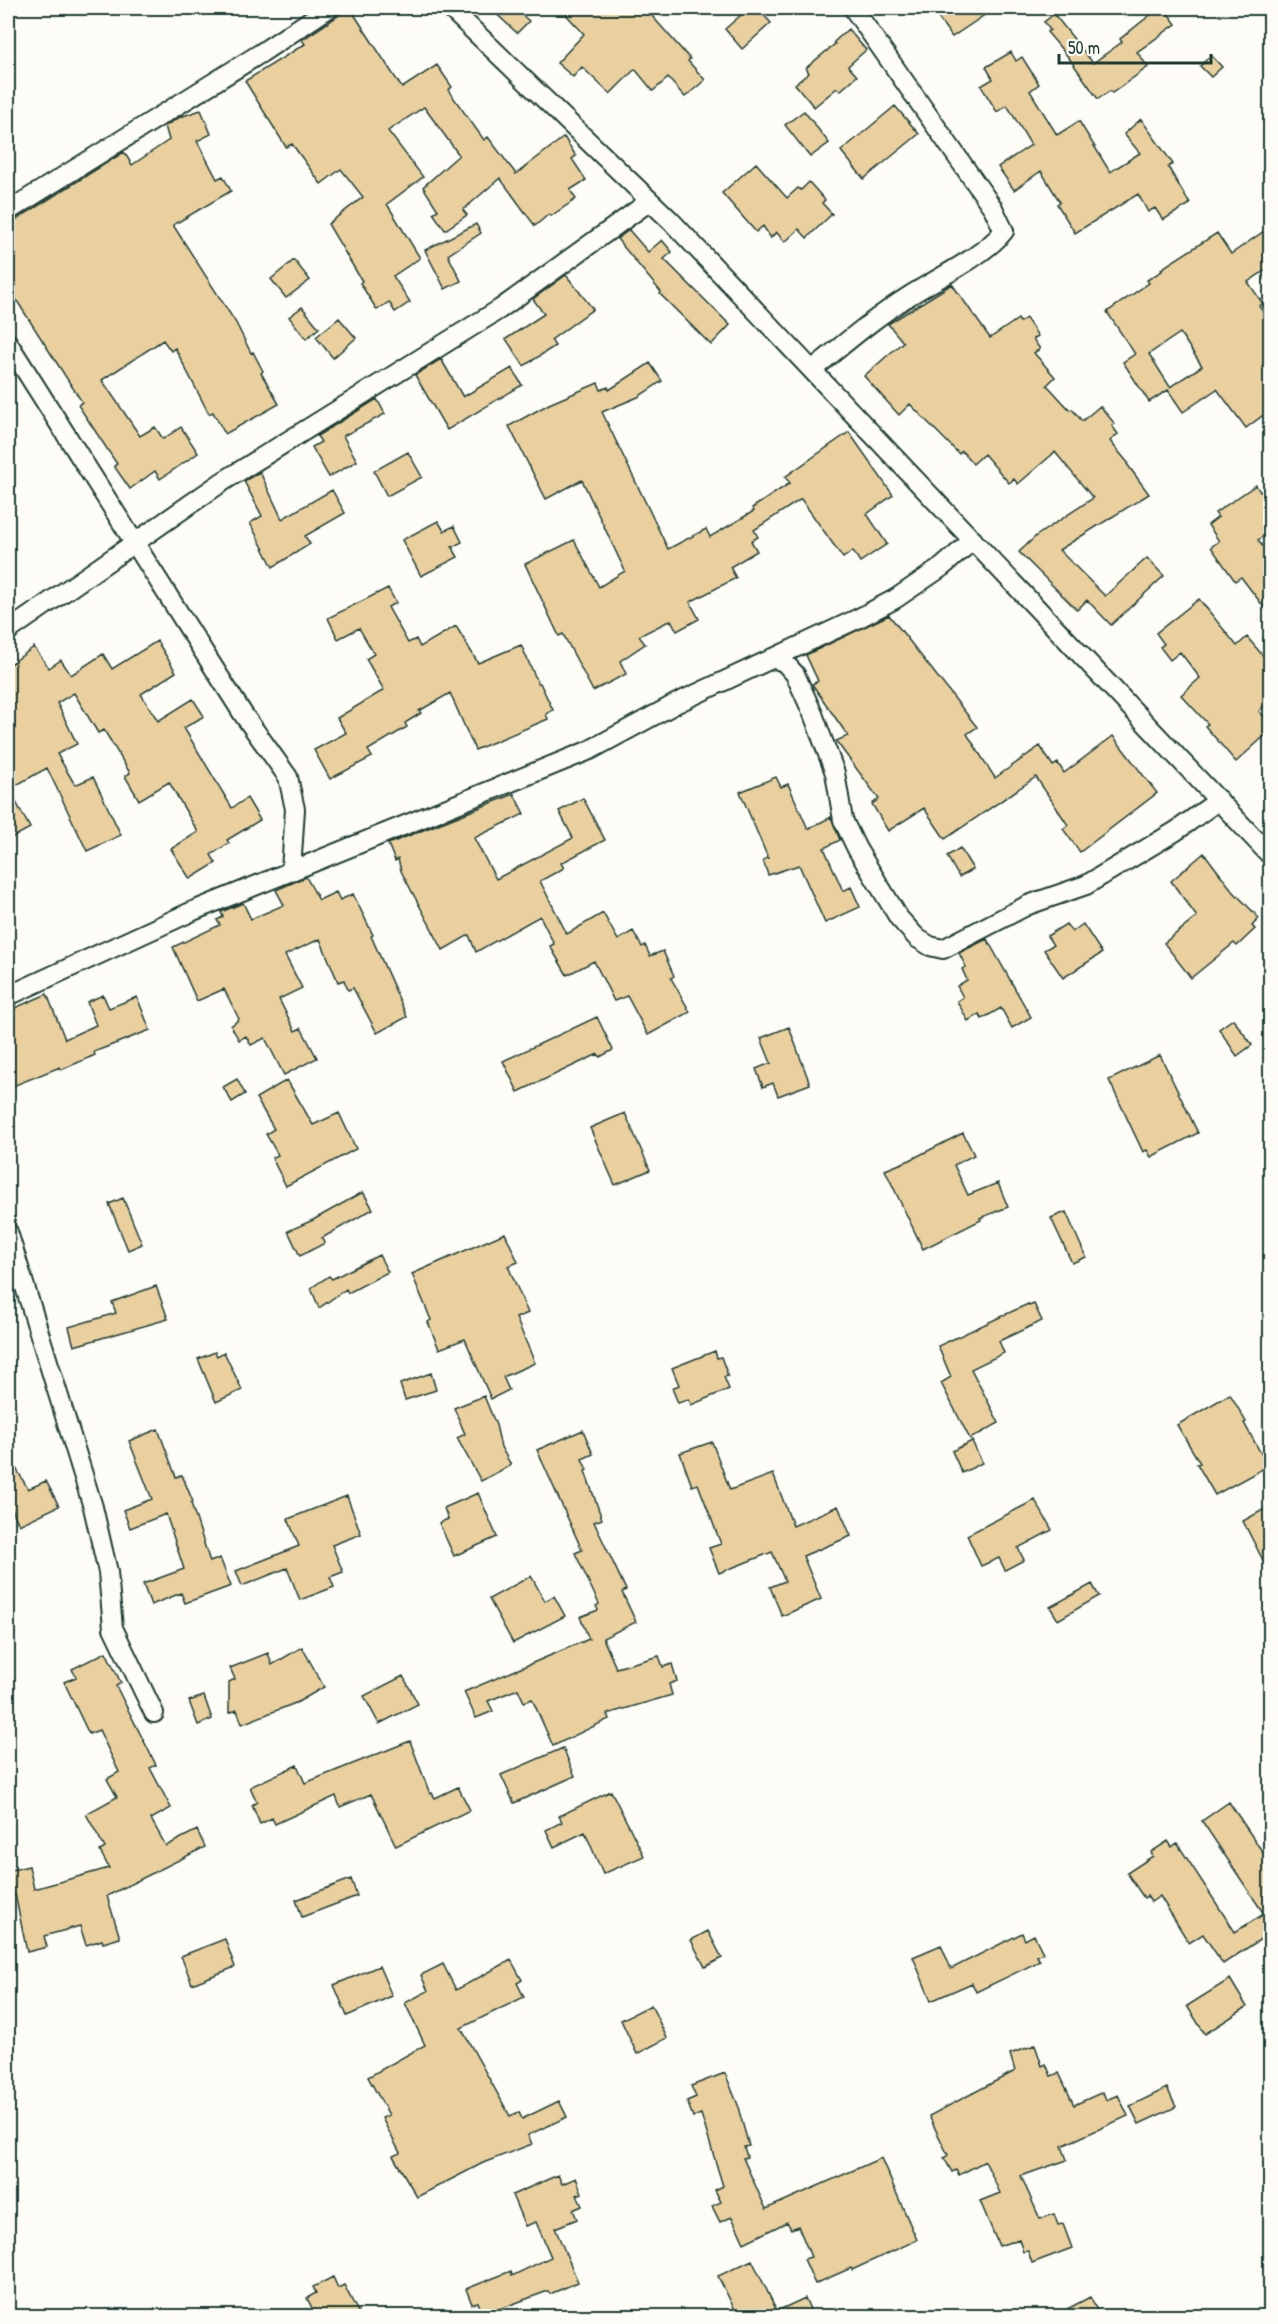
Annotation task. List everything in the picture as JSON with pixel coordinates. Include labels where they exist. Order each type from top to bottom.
[{"type":"street","points":[[8,211],[329,8]]},
{"type":"street","points":[[450,8],[650,201],[1270,855]]},
{"type":"street","points":[[812,370],[874,320],[942,278],[997,240],[1004,231],[993,208],[852,8]]},
{"type":"street","points":[[8,631],[222,482],[500,309],[650,201]]},
{"type":"street","points":[[8,343],[243,714],[288,777],[296,809],[291,871]]},
{"type":"street","points":[[8,996],[193,911],[580,754],[677,703],[895,599],[942,567],[972,540]]},
{"type":"street","points":[[772,658],[784,662],[795,674],[813,714],[835,773],[843,820],[857,849],[900,918],[917,938],[930,946],[943,949],[1028,905],[1086,885],[1176,831],[1219,800]]},
{"type":"street","points":[[8,1232],[93,1507],[108,1572],[113,1629],[154,1713]]},
{"type":"building","points":[[350,8],[402,88],[437,65],[452,87],[448,90],[484,140],[488,137],[516,174],[564,137],[576,156],[572,159],[586,180],[570,190],[576,199],[551,216],[549,214],[535,226],[500,178],[463,210],[467,215],[445,230],[433,213],[438,210],[423,187],[459,155],[424,107],[388,131],[423,177],[387,204],[420,258],[393,276],[410,302],[395,312],[389,302],[377,310],[328,224],[363,197],[341,169],[321,184],[292,144],[286,147],[245,81],[305,44],[302,40]]},
{"type":"building","points":[[490,8],[514,8],[529,21],[517,33]]},
{"type":"building","points":[[560,8],[645,8],[690,59],[688,61],[705,80],[685,97],[668,78],[653,91],[635,69],[610,94],[582,67],[573,77],[557,63],[584,34]]},
{"type":"building","points":[[749,8],[757,8],[771,23],[742,49],[725,29]]},
{"type":"building","points":[[931,8],[995,8],[952,37]]},
{"type":"building","points":[[1159,8],[1164,8],[1176,24],[1137,52],[1148,67],[1112,93],[1110,91],[1098,99],[1047,32],[1050,30],[1044,22],[1054,14],[1093,63],[1122,42],[1120,39]]},
{"type":"building","points":[[848,29],[866,50],[848,66],[857,76],[840,91],[837,88],[814,107],[795,84],[809,73],[806,68],[835,44],[834,42]]},
{"type":"building","points":[[1011,52],[1016,61],[1022,57],[1039,84],[1030,91],[1057,135],[1079,121],[1110,172],[1140,153],[1124,134],[1141,119],[1173,164],[1168,167],[1190,204],[1163,220],[1155,208],[1148,212],[1138,194],[1075,233],[1057,204],[1060,202],[1041,171],[1014,190],[998,167],[1031,145],[1007,105],[997,112],[981,86],[993,79],[986,67]]},
{"type":"building","points":[[1211,55],[1222,67],[1211,77],[1200,66]]},
{"type":"building","points":[[895,106],[919,134],[864,179],[841,151]]},
{"type":"building","points":[[201,110],[211,134],[197,141],[217,179],[223,176],[231,191],[173,225],[236,323],[279,404],[225,434],[213,412],[209,414],[175,348],[171,351],[163,340],[102,380],[140,436],[155,427],[163,439],[181,427],[198,453],[160,479],[155,471],[130,489],[114,466],[117,464],[78,405],[82,402],[8,287],[8,222],[14,221],[124,152],[132,165],[169,140],[165,126],[180,117]]},
{"type":"building","points":[[804,111],[829,143],[810,157],[785,125]]},
{"type":"building","points":[[756,163],[787,198],[809,182],[825,200],[822,203],[832,214],[807,238],[799,229],[785,242],[776,232],[771,238],[763,226],[756,232],[722,193]]},
{"type":"building","points":[[476,224],[481,233],[448,255],[461,281],[445,289],[425,250]]},
{"type":"building","points":[[1270,227],[1270,267],[1248,282],[1263,304],[1259,306],[1270,322],[1270,410],[1246,428],[1217,389],[1183,412],[1168,390],[1149,402],[1123,362],[1135,354],[1107,312],[1149,283],[1147,280],[1162,271],[1161,269],[1217,233],[1231,254]],"holes":[[[1180,333],[1202,366],[1170,387],[1149,354]]]},
{"type":"building","points":[[629,230],[648,252],[662,240],[672,252],[664,259],[730,325],[711,345],[660,294],[661,292],[617,239]]},
{"type":"building","points":[[294,260],[310,280],[286,298],[271,279]]},
{"type":"building","points":[[566,275],[593,309],[551,340],[555,346],[524,366],[506,339],[544,314],[533,299]]},
{"type":"building","points":[[952,284],[990,338],[1018,319],[1020,322],[1026,318],[1038,336],[1033,339],[1040,349],[1034,353],[1055,377],[1047,385],[1082,421],[1100,406],[1115,424],[1112,426],[1118,434],[1110,441],[1149,494],[1059,550],[1105,596],[1147,558],[1164,576],[1111,625],[1087,600],[1077,610],[1019,552],[1036,536],[1093,498],[1055,452],[1018,484],[1014,479],[1009,483],[984,454],[973,464],[962,451],[959,454],[910,404],[899,415],[864,376],[903,342],[888,324]]},
{"type":"building","points":[[302,307],[319,328],[306,339],[289,317]]},
{"type":"building","points":[[339,318],[356,338],[333,358],[316,337]]},
{"type":"building","points":[[441,359],[463,397],[512,368],[522,385],[447,430],[415,375]]},
{"type":"building","points":[[650,363],[662,381],[638,397],[602,412],[668,549],[706,529],[710,537],[754,511],[752,508],[790,483],[785,477],[849,432],[893,495],[867,514],[887,544],[860,562],[853,551],[843,558],[801,499],[754,530],[758,537],[751,541],[757,551],[730,567],[736,578],[690,602],[699,619],[677,631],[671,620],[639,636],[645,644],[620,661],[626,674],[593,691],[563,634],[559,636],[525,564],[574,540],[599,587],[625,571],[582,480],[546,499],[509,426],[549,404],[598,383],[601,390],[608,387],[609,390]]},
{"type":"building","points":[[377,399],[385,414],[343,436],[357,461],[329,477],[312,447],[321,442],[317,436]]},
{"type":"building","points":[[408,452],[422,477],[387,496],[374,471]]},
{"type":"building","points":[[260,472],[282,519],[332,490],[345,513],[305,536],[310,544],[273,567],[250,523],[262,516],[244,481]]},
{"type":"building","points":[[1256,485],[1260,492],[1270,486],[1270,532],[1258,540],[1270,557],[1270,615],[1241,577],[1235,581],[1211,547],[1219,541],[1208,525],[1218,517],[1215,513]]},
{"type":"building","points":[[438,521],[444,531],[454,526],[462,542],[452,547],[458,557],[421,576],[402,540]]},
{"type":"building","points":[[388,588],[396,603],[388,607],[408,643],[416,639],[420,647],[456,626],[478,663],[521,645],[553,710],[546,714],[548,719],[475,750],[450,693],[419,711],[421,713],[405,723],[407,727],[368,750],[372,757],[330,779],[314,750],[346,733],[337,718],[384,690],[366,659],[374,654],[359,628],[338,639],[328,618]]},
{"type":"building","points":[[1199,599],[1237,646],[1247,637],[1270,664],[1270,701],[1259,711],[1270,724],[1270,731],[1236,762],[1205,726],[1208,724],[1181,695],[1200,678],[1180,652],[1170,660],[1160,647],[1164,644],[1156,633]]},
{"type":"building","points":[[889,615],[977,727],[967,734],[995,778],[1040,746],[1053,766],[1058,763],[1064,773],[1113,736],[1157,793],[1080,852],[1063,829],[1068,825],[1036,777],[945,839],[924,808],[888,831],[872,804],[879,799],[836,741],[848,736],[812,684],[818,681],[806,655]]},
{"type":"building","points":[[157,641],[176,672],[141,694],[158,721],[193,699],[204,716],[184,728],[232,808],[247,798],[260,820],[227,840],[229,843],[211,855],[216,863],[190,879],[171,849],[198,832],[169,782],[139,800],[125,776],[130,773],[104,730],[98,733],[74,693],[57,703],[77,744],[57,754],[75,785],[93,777],[121,835],[87,851],[47,768],[9,789],[30,828],[8,840],[8,666],[34,647],[49,668],[61,660],[71,675],[103,654],[112,669]]},
{"type":"building","points":[[776,777],[781,787],[788,784],[808,829],[831,817],[840,840],[824,848],[843,891],[851,887],[860,907],[825,923],[799,865],[768,875],[763,860],[768,858],[740,792]]},
{"type":"building","points":[[514,794],[524,814],[474,838],[496,879],[573,838],[559,811],[583,798],[605,840],[561,863],[564,868],[540,881],[567,934],[603,913],[618,940],[633,931],[642,947],[645,945],[650,956],[663,951],[674,976],[671,978],[690,1012],[648,1035],[627,996],[614,1001],[594,961],[567,975],[550,946],[554,944],[540,916],[476,952],[469,935],[443,950],[401,871],[398,859],[395,861],[388,844]]},
{"type":"building","points":[[960,848],[973,869],[959,877],[947,856]]},
{"type":"building","points":[[1204,853],[1232,890],[1259,918],[1252,926],[1255,929],[1237,946],[1234,943],[1191,978],[1164,943],[1197,917],[1171,881]]},
{"type":"building","points":[[306,877],[319,900],[336,892],[340,900],[353,894],[373,935],[371,936],[407,1017],[377,1033],[353,988],[348,990],[344,980],[338,982],[320,939],[285,955],[302,988],[279,999],[295,1031],[301,1028],[317,1058],[284,1075],[265,1038],[251,1045],[246,1036],[239,1040],[231,1026],[239,1019],[224,989],[197,1001],[173,947],[220,925],[217,920],[223,917],[221,912],[243,903],[251,919],[284,905],[276,890]]},
{"type":"building","points":[[1066,924],[1072,932],[1083,924],[1102,953],[1063,978],[1044,950],[1053,945],[1047,936]]},
{"type":"building","points":[[987,939],[1031,1017],[1012,1028],[1001,1008],[982,1019],[979,1014],[968,1021],[957,1001],[963,997],[957,986],[967,980],[962,969],[966,967],[959,953]]},
{"type":"building","points":[[47,994],[65,1039],[96,1025],[87,1002],[103,995],[109,1008],[137,997],[150,1030],[94,1052],[95,1055],[61,1070],[60,1067],[8,1088],[8,1011]]},
{"type":"building","points":[[597,1017],[613,1050],[600,1057],[598,1054],[518,1092],[503,1061]]},
{"type":"building","points":[[1233,1019],[1252,1045],[1237,1056],[1219,1029]]},
{"type":"building","points":[[789,1027],[810,1084],[778,1096],[773,1083],[763,1087],[756,1069],[771,1063],[761,1038]]},
{"type":"building","points":[[1160,1055],[1198,1133],[1151,1157],[1147,1150],[1143,1152],[1109,1080]]},
{"type":"building","points":[[237,1079],[245,1094],[232,1102],[223,1087]]},
{"type":"building","points":[[287,1080],[313,1125],[339,1113],[356,1149],[286,1186],[272,1158],[278,1155],[266,1134],[274,1129],[256,1098]]},
{"type":"building","points":[[625,1113],[650,1170],[615,1185],[590,1128]]},
{"type":"building","points":[[963,1133],[974,1155],[954,1165],[968,1195],[998,1183],[1008,1207],[980,1218],[981,1220],[923,1249],[885,1170]]},
{"type":"building","points":[[363,1192],[373,1209],[322,1238],[325,1243],[300,1256],[288,1231]]},
{"type":"building","points":[[123,1198],[142,1244],[128,1250],[109,1204]]},
{"type":"building","points":[[1066,1212],[1086,1257],[1072,1263],[1051,1218]]},
{"type":"building","points":[[505,1233],[518,1262],[508,1266],[528,1313],[516,1318],[535,1363],[503,1377],[509,1390],[491,1399],[465,1339],[439,1349],[428,1322],[431,1320],[412,1274]]},
{"type":"building","points":[[379,1255],[388,1272],[348,1293],[346,1289],[319,1308],[311,1288],[329,1276],[332,1279]]},
{"type":"building","points":[[156,1286],[168,1319],[74,1346],[69,1327],[116,1313],[112,1302]]},
{"type":"building","points":[[1028,1304],[1029,1306],[1034,1304],[1042,1321],[999,1341],[1004,1353],[971,1369],[999,1423],[970,1439],[941,1383],[951,1377],[938,1346]]},
{"type":"building","points":[[715,1351],[717,1358],[721,1357],[728,1376],[724,1377],[729,1389],[691,1405],[689,1399],[678,1403],[672,1388],[679,1385],[672,1368]]},
{"type":"building","points":[[215,1352],[217,1356],[224,1352],[242,1390],[216,1402],[198,1359]]},
{"type":"building","points":[[431,1373],[436,1390],[405,1400],[400,1384]]},
{"type":"building","points":[[1230,1394],[1268,1466],[1215,1495],[1197,1464],[1200,1463],[1177,1425]]},
{"type":"building","points":[[484,1396],[496,1425],[501,1447],[511,1465],[481,1481],[457,1438],[465,1434],[454,1408]]},
{"type":"building","points":[[158,1429],[176,1477],[182,1475],[193,1502],[191,1503],[210,1562],[220,1558],[231,1586],[185,1603],[181,1593],[151,1605],[143,1584],[184,1569],[166,1514],[130,1528],[123,1510],[152,1499],[129,1441]]},
{"type":"building","points":[[583,1430],[593,1454],[582,1459],[602,1519],[594,1522],[626,1590],[622,1592],[636,1622],[603,1638],[616,1668],[659,1656],[663,1667],[672,1664],[677,1681],[669,1684],[672,1695],[607,1714],[609,1719],[553,1746],[532,1699],[524,1702],[518,1689],[488,1701],[493,1711],[476,1718],[464,1692],[589,1639],[580,1617],[598,1610],[596,1606],[599,1604],[575,1553],[582,1550],[537,1450]]},
{"type":"building","points":[[972,1441],[982,1463],[962,1473],[952,1451]]},
{"type":"building","points":[[712,1442],[730,1490],[773,1474],[793,1526],[838,1506],[851,1536],[803,1556],[821,1599],[782,1616],[770,1587],[785,1581],[772,1552],[719,1573],[709,1548],[721,1544],[698,1484],[692,1486],[680,1453]]},
{"type":"building","points":[[8,1454],[28,1489],[46,1481],[59,1506],[19,1525],[8,1500]]},
{"type":"building","points":[[478,1493],[497,1537],[454,1556],[439,1523],[448,1519],[444,1508]]},
{"type":"building","points":[[347,1496],[361,1534],[332,1545],[343,1572],[330,1577],[334,1587],[300,1600],[287,1568],[242,1586],[236,1571],[299,1546],[288,1519]]},
{"type":"building","points":[[1035,1500],[1052,1530],[1018,1548],[1024,1560],[1005,1570],[999,1558],[981,1566],[967,1535]]},
{"type":"building","points":[[1270,1506],[1270,1574],[1243,1521]]},
{"type":"building","points":[[531,1576],[545,1601],[554,1596],[565,1616],[513,1643],[489,1599]]},
{"type":"building","points":[[1092,1584],[1099,1596],[1058,1620],[1050,1607]]},
{"type":"building","points":[[302,1647],[324,1687],[298,1702],[242,1724],[237,1710],[229,1713],[229,1682],[235,1679],[230,1668],[268,1653],[272,1665]]},
{"type":"building","points":[[106,1652],[121,1683],[116,1686],[156,1765],[150,1768],[171,1808],[151,1819],[166,1846],[197,1830],[205,1847],[107,1896],[120,1938],[86,1945],[80,1926],[44,1936],[47,1947],[27,1952],[15,1894],[8,1896],[8,1871],[29,1866],[34,1889],[109,1868],[100,1851],[105,1848],[86,1814],[117,1797],[107,1779],[119,1772],[99,1730],[89,1734],[64,1682],[76,1677],[72,1669]]},
{"type":"building","points":[[403,1676],[418,1704],[379,1724],[364,1696]]},
{"type":"building","points":[[204,1696],[212,1719],[198,1725],[189,1701]]},
{"type":"building","points":[[410,1741],[430,1794],[432,1793],[435,1798],[458,1787],[470,1810],[396,1846],[371,1794],[340,1807],[336,1796],[275,1824],[272,1818],[260,1824],[252,1805],[257,1802],[250,1787],[297,1765],[305,1783]]},
{"type":"building","points":[[563,1748],[575,1776],[514,1803],[501,1775]]},
{"type":"building","points":[[611,1791],[644,1856],[603,1874],[585,1832],[554,1847],[546,1830],[562,1822],[559,1816]]},
{"type":"building","points":[[1229,1802],[1270,1863],[1270,1933],[1223,1964],[1203,1934],[1189,1943],[1160,1896],[1151,1902],[1147,1896],[1144,1898],[1127,1873],[1153,1856],[1151,1852],[1168,1841],[1172,1847],[1177,1843],[1235,1932],[1264,1914],[1202,1821]]},
{"type":"building","points":[[351,1879],[357,1896],[302,1917],[296,1900]]},
{"type":"building","points":[[708,1931],[722,1958],[705,1967],[691,1940]]},
{"type":"building","points":[[1022,1933],[1025,1940],[1034,1935],[1043,1953],[1037,1956],[1040,1961],[976,1992],[972,1983],[931,2001],[913,1957],[941,1945],[951,1969]]},
{"type":"building","points":[[225,1939],[235,1967],[192,1984],[181,1956]]},
{"type":"building","points":[[511,1960],[522,1980],[517,1983],[524,1997],[461,2028],[510,2116],[519,2112],[522,2119],[559,2101],[567,2117],[528,2135],[532,2144],[483,2163],[417,2197],[393,2156],[400,2153],[382,2118],[389,2115],[368,2077],[425,2045],[405,2003],[428,1991],[421,1975],[443,1964],[456,1990]]},
{"type":"building","points":[[379,1966],[392,1996],[347,2016],[334,1985]]},
{"type":"building","points":[[1230,1979],[1247,2007],[1205,2034],[1187,2006]]},
{"type":"building","points":[[651,2005],[667,2038],[637,2054],[621,2020]]},
{"type":"building","points":[[1035,2045],[1042,2066],[1046,2064],[1051,2076],[1059,2073],[1074,2105],[1103,2092],[1106,2100],[1118,2095],[1128,2116],[1062,2146],[1067,2160],[1021,2176],[1040,2219],[1054,2214],[1058,2225],[1063,2224],[1072,2248],[1032,2263],[1028,2251],[1023,2252],[1019,2239],[999,2246],[980,2201],[1000,2193],[985,2161],[959,2175],[956,2170],[952,2172],[944,2158],[948,2155],[929,2116],[1015,2071],[1010,2054]]},
{"type":"building","points":[[725,2073],[740,2110],[749,2146],[744,2147],[747,2157],[743,2158],[766,2209],[881,2158],[917,2240],[852,2270],[851,2268],[815,2284],[804,2259],[811,2257],[798,2226],[791,2229],[787,2222],[744,2243],[732,2217],[720,2222],[712,2206],[721,2202],[715,2190],[723,2186],[701,2114],[693,2117],[687,2101],[696,2097],[691,2086]]},
{"type":"building","points":[[1167,2088],[1176,2107],[1139,2124],[1130,2106]]},
{"type":"building","points":[[558,2175],[562,2184],[576,2178],[582,2193],[577,2195],[582,2206],[573,2210],[577,2219],[555,2228],[578,2282],[550,2294],[548,2291],[483,2315],[478,2302],[472,2304],[466,2289],[511,2271],[512,2276],[551,2257],[536,2222],[525,2226],[512,2195]]},
{"type":"building","points":[[752,2260],[777,2311],[805,2298],[813,2316],[738,2316],[718,2276]]},
{"type":"building","points":[[333,2277],[338,2288],[344,2285],[360,2316],[316,2316],[307,2298],[316,2293],[313,2287]]},
{"type":"building","points":[[1090,2297],[1100,2316],[1054,2316]]}]
